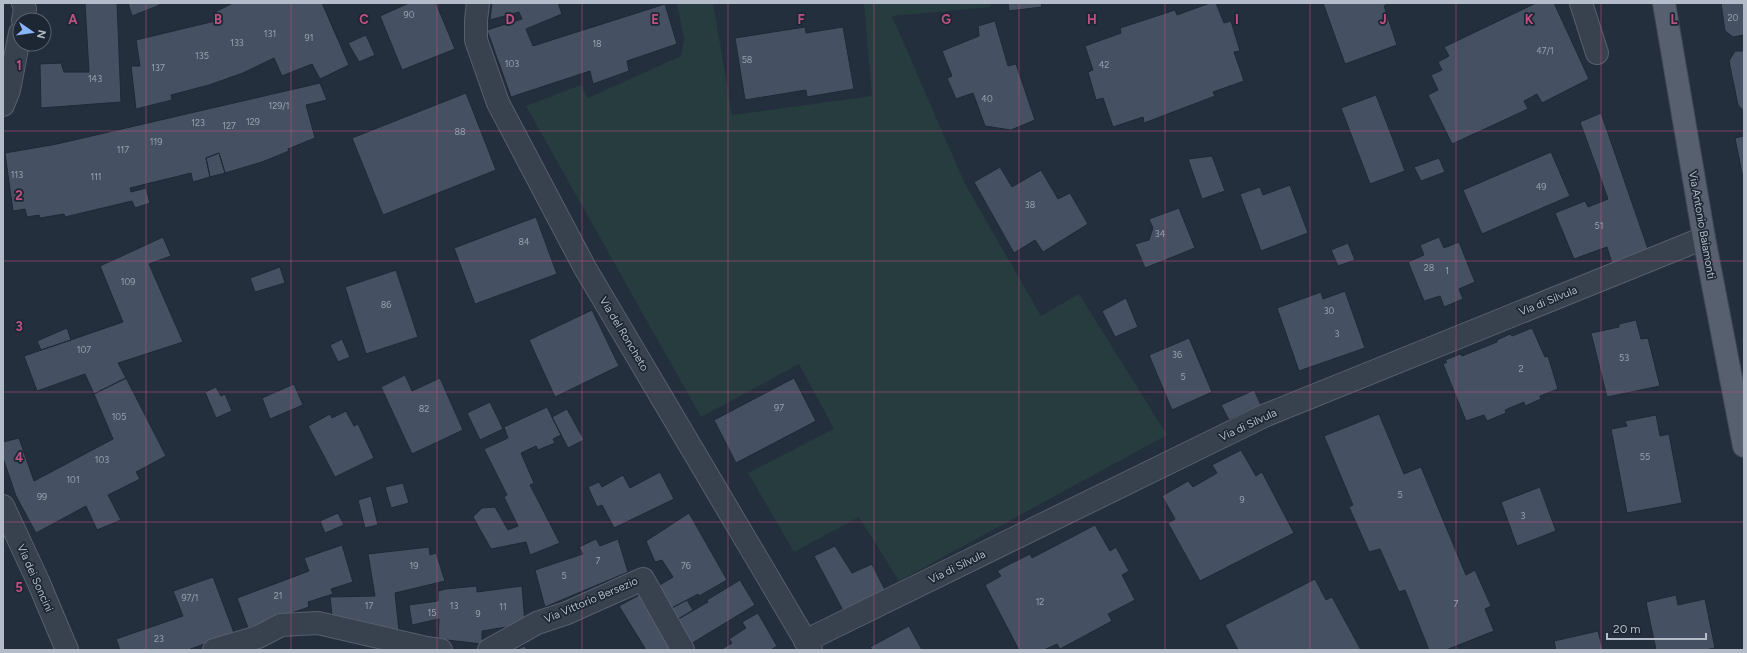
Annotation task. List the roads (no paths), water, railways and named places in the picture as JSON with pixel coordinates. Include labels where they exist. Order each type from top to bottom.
[{"type":"main road","name":"Via Antonio Baiamonti","points":[[1664,3],[1704,238],[1744,446]]},
{"type":"street","name":"Via del Roncheto","points":[[478,3],[476,40],[498,102],[585,268],[808,645]]},
{"type":"street","points":[[1581,3],[1597,53]]},
{"type":"street","points":[[3,105],[9,90],[16,52]]},
{"type":"street","name":"Via di Silvula","points":[[808,645],[1266,415],[1704,238]]},
{"type":"street","name":"Via dei Soncini","points":[[3,506],[38,581],[67,650]]},
{"type":"street","name":"Via Vittorio Bersezio","points":[[489,650],[537,623],[567,613],[643,579],[684,650]]},
{"type":"street","points":[[214,650],[258,637],[281,625],[318,623],[441,650]]}]
